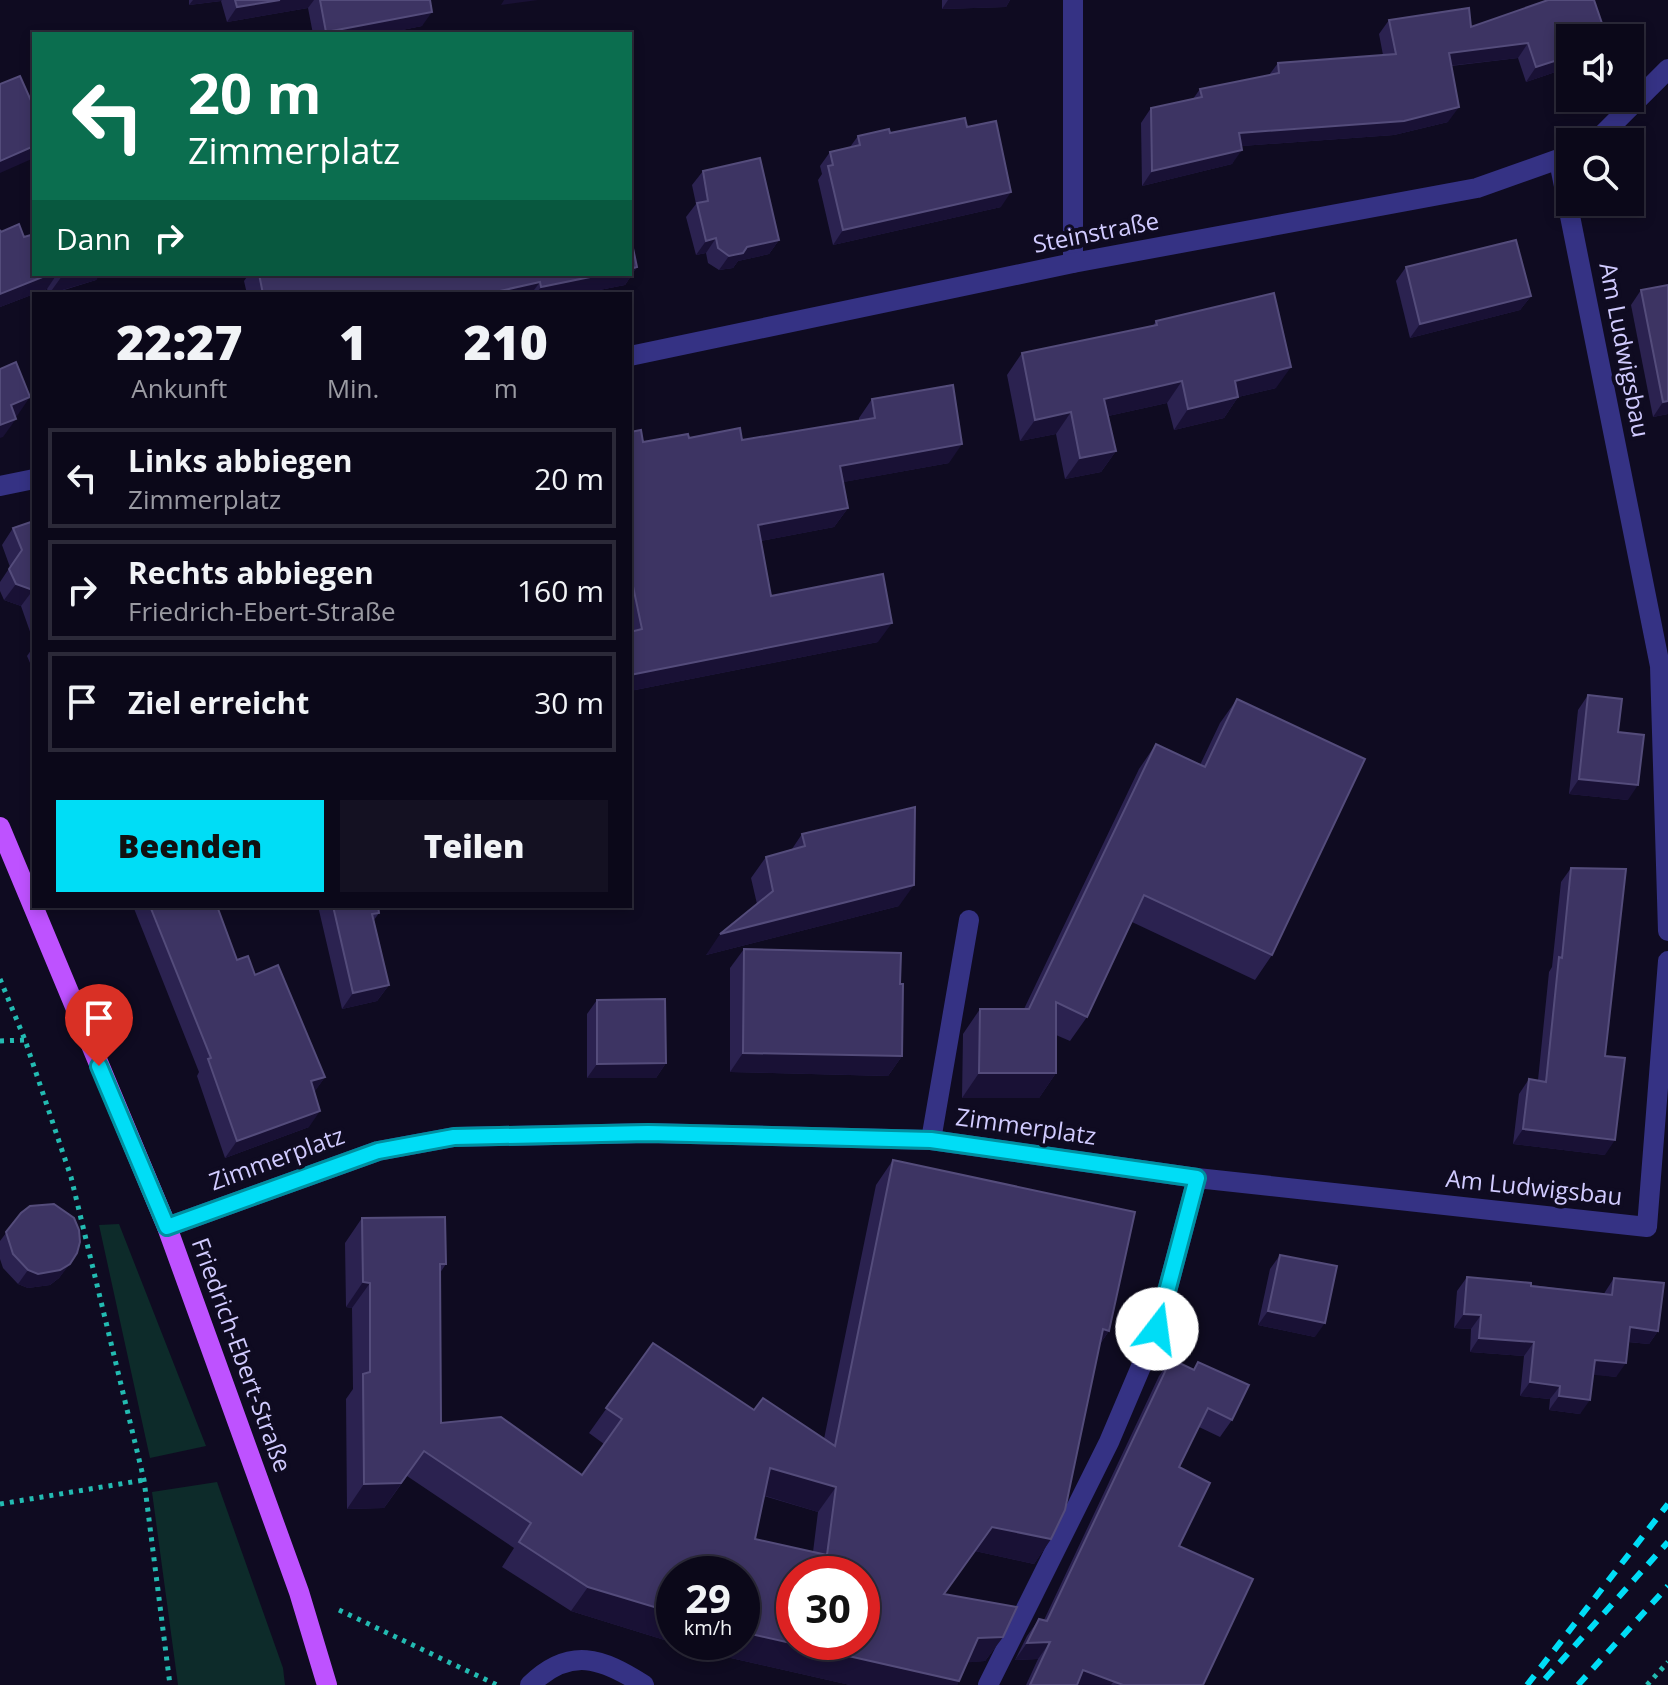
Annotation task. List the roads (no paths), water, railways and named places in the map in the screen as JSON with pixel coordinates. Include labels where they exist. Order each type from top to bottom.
[{"type":"main road","name":"Friedrich-Ebert-Straße","points":[[0,827],[32,904]]},
{"type":"main road","name":"Friedrich-Ebert-Straße","points":[[34,908],[167,1227],[299,1592],[327,1685]]},
{"type":"street","points":[[1073,0],[1073,263]]},
{"type":"street","points":[[1609,128],[1668,69]]},
{"type":"street","name":"Steinstraße","points":[[632,356],[1073,263],[1477,188],[1556,161]]},
{"type":"street","name":"Am Ludwigsbau","points":[[1576,216],[1660,666],[1668,931]]},
{"type":"street","points":[[0,486],[32,479]]},
{"type":"street","points":[[931,1140],[969,920]]},
{"type":"street","name":"Am Ludwigsbau","points":[[1197,1178],[1647,1227],[1668,961]]},
{"type":"street","name":"Zimmerplatz","points":[[167,1227],[378,1151],[454,1137],[648,1133],[931,1140],[1197,1178]]},
{"type":"street","points":[[988,1685],[1109,1442],[1157,1329],[1197,1178]]},
{"type":"street","points":[[530,1685],[560,1663],[582,1658],[620,1669],[644,1685]]},
{"type":"railway","points":[[1527,1685],[1668,1504]]},
{"type":"railway","points":[[1545,1679],[1668,1542]]},
{"type":"railway","points":[[1578,1685],[1668,1586]]}]
